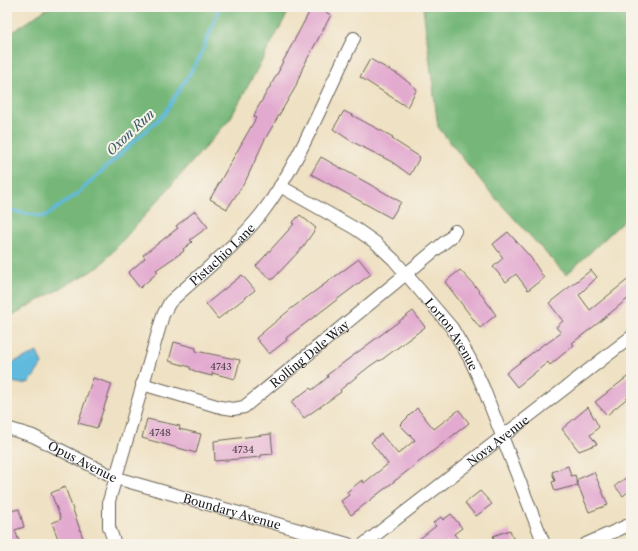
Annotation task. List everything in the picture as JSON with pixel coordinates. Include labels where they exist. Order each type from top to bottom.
[{"type":"street","name":"Pistachio Lane","points":[[116,478],[163,315],[170,302],[252,225],[280,186],[354,38]]},
{"type":"street","name":"Lorton Avenue","points":[[280,186],[356,228],[376,243],[406,274],[452,328],[483,387],[544,544]]},
{"type":"street","name":"Rolling Dale Way","points":[[142,384],[220,407],[233,409],[244,408],[452,237],[454,231]]},
{"type":"street","name":"Nova Avenue","points":[[364,544],[631,337]]},
{"type":"street","name":"Opus Avenue","points":[[7,428],[33,436],[116,478],[109,501],[108,511],[109,527],[115,544]]},
{"type":"street","name":"Boundary Avenue","points":[[116,478],[348,544]]},
{"type":"street","points":[[586,544],[631,524]]},
{"type":"green space","points":[[49,7],[291,7],[230,119],[99,267],[7,318],[7,36]]},
{"type":"green space","points":[[423,7],[631,7],[631,214],[566,275],[489,191],[438,127]]},
{"type":"water","points":[[37,352],[42,364],[30,382],[22,384],[7,381],[7,365]]},
{"type":"building","points":[[312,7],[316,7],[331,15],[303,67],[295,88],[265,139],[246,180],[227,209],[210,199],[256,118],[254,117],[257,109],[280,69]]},
{"type":"building","points":[[370,59],[399,75],[417,89],[407,107],[360,77]]},
{"type":"building","points":[[344,111],[393,137],[392,139],[420,157],[410,175],[392,162],[351,141],[333,129]]},
{"type":"building","points":[[321,157],[401,202],[391,218],[311,174]]},
{"type":"building","points":[[195,211],[208,227],[190,240],[192,242],[183,249],[184,251],[156,270],[158,272],[140,288],[128,273],[145,258],[143,255],[178,228],[176,226]]},
{"type":"building","points":[[300,215],[316,228],[303,247],[272,280],[256,266],[294,224],[292,223]]},
{"type":"building","points":[[508,232],[531,258],[544,278],[528,290],[516,274],[506,282],[493,267],[503,258],[493,244]]},
{"type":"building","points":[[359,259],[371,274],[286,338],[287,340],[269,354],[256,338],[292,308]]},
{"type":"building","points":[[460,270],[476,287],[496,315],[480,328],[445,282]]},
{"type":"building","points":[[591,270],[597,277],[579,295],[590,310],[631,277],[631,296],[572,343],[574,345],[550,365],[548,362],[517,387],[506,373],[545,343],[546,344],[561,333],[556,327],[563,321],[549,303]]},
{"type":"building","points":[[242,275],[255,290],[218,319],[206,304]]},
{"type":"building","points":[[413,311],[425,327],[380,361],[379,360],[370,366],[340,390],[341,392],[304,418],[291,402],[310,388],[312,390],[328,377],[327,375]]},
{"type":"building","points":[[174,342],[196,348],[196,351],[240,360],[235,379],[212,373],[212,376],[200,373],[190,369],[190,367],[169,361]]},
{"type":"building","points":[[631,374],[631,395],[607,415],[595,402]]},
{"type":"building","points":[[93,378],[112,384],[97,428],[78,423]]},
{"type":"building","points":[[588,407],[599,427],[590,435],[597,444],[579,451],[562,429]]},
{"type":"building","points":[[417,408],[434,429],[459,410],[469,423],[351,515],[341,501],[349,495],[347,492],[362,480],[364,483],[388,464],[371,442],[381,434],[398,454],[415,440],[400,425]]},
{"type":"building","points":[[147,419],[180,426],[179,429],[201,434],[196,453],[142,438]]},
{"type":"building","points":[[271,434],[273,454],[261,455],[261,457],[215,461],[214,441]]},
{"type":"building","points":[[568,466],[571,476],[575,475],[578,485],[555,491],[552,482],[555,481],[552,472]]},
{"type":"building","points":[[594,472],[608,505],[589,512],[576,480]]},
{"type":"building","points":[[631,474],[631,489],[623,496],[615,486]]},
{"type":"building","points":[[65,487],[85,544],[60,544],[52,523],[61,519],[51,493]]},
{"type":"building","points":[[480,491],[492,504],[476,516],[465,503]]},
{"type":"building","points":[[19,509],[24,527],[15,530],[20,544],[7,544],[7,512]]},
{"type":"building","points":[[451,514],[462,528],[454,534],[458,539],[451,544],[448,541],[445,544],[413,544],[436,526],[433,523],[441,517],[443,520]]},
{"type":"building","points":[[510,530],[515,544],[496,544],[493,536]]},
{"type":"waterway","name":"Oxon Run","points":[[7,210],[44,217],[77,194],[164,114],[200,57],[220,7]]}]
